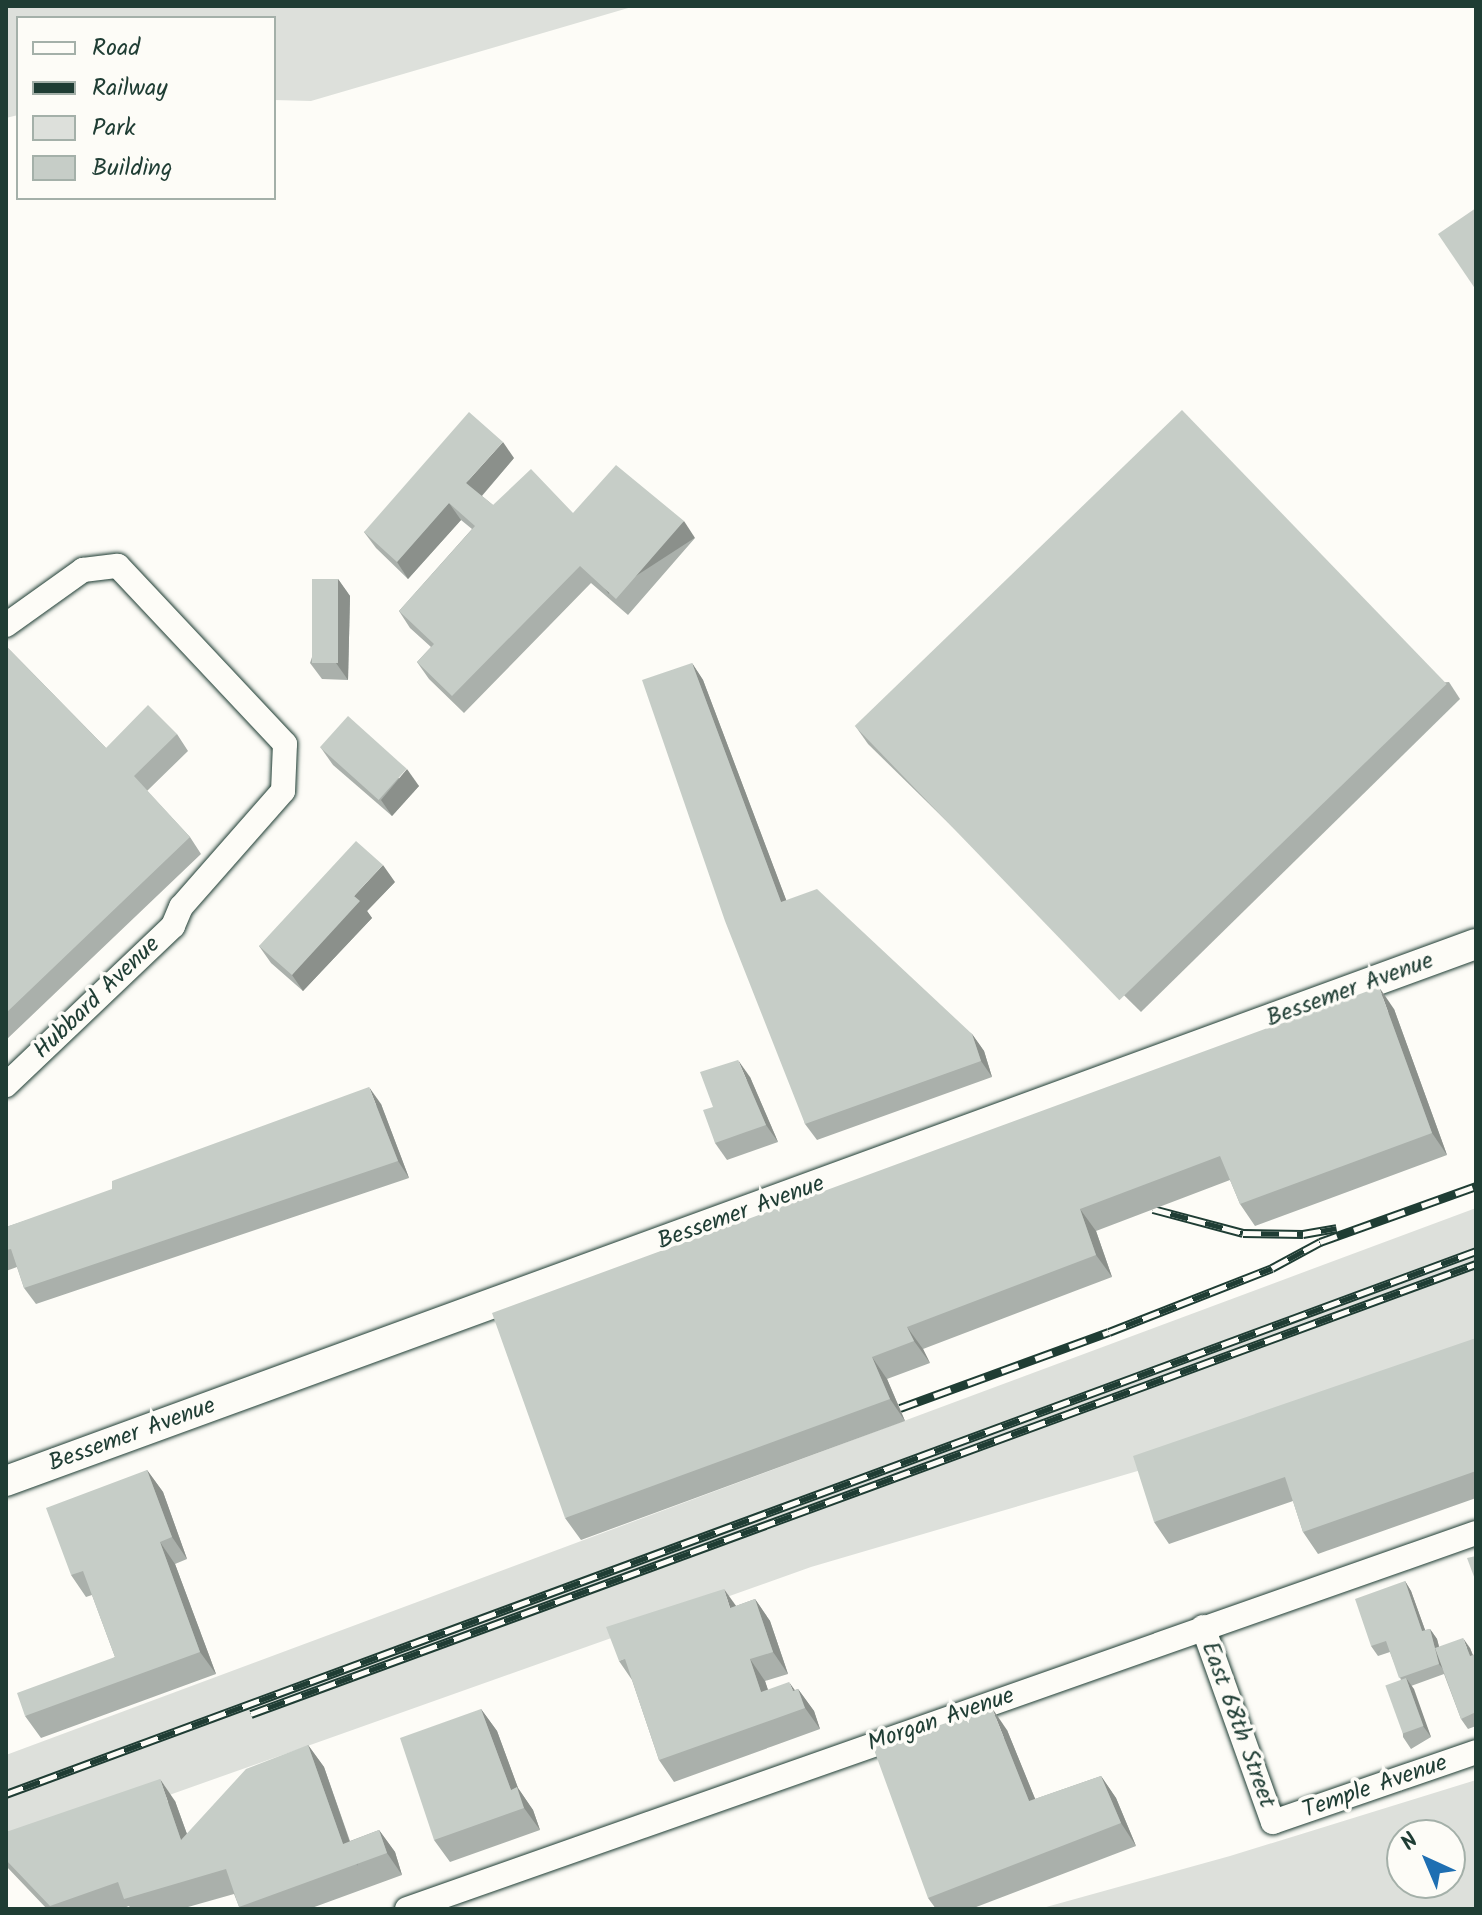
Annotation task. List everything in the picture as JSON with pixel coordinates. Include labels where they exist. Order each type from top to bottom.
[{"type":"street","name":"Hubbard Avenue","points":[[6,625],[83,570],[118,566],[285,744],[283,791],[181,907],[173,926],[6,1085]]},
{"type":"street","name":"Bessemer Avenue","points":[[11,1472],[1476,944]]},
{"type":"street","name":"Morgan Avenue","points":[[407,1909],[1476,1533]]},
{"type":"street","name":"East 68th Street","points":[[1203,1627],[1273,1822]]},
{"type":"street","name":"Temple Avenue","points":[[1273,1822],[1476,1752]]},
{"type":"green space","points":[[6,6],[635,6],[311,101],[276,100],[276,16],[16,16],[16,116],[6,118]]},
{"type":"green space","points":[[1476,1208],[1476,1357],[1141,1470],[811,1567],[6,1853],[6,1755]]},
{"type":"green space","points":[[1476,1780],[1476,1909],[1039,1909],[1230,1856]]},
{"type":"building","points":[[1476,208],[1476,290],[1438,234]]},
{"type":"building","points":[[1182,410],[1447,684],[1119,1000],[855,726]]},
{"type":"building","points":[[469,412],[503,442],[466,483],[493,505],[531,469],[573,513],[616,465],[684,521],[616,599],[580,566],[452,696],[417,662],[434,644],[399,611],[475,526],[449,503],[397,562],[364,532]]},
{"type":"building","points":[[312,579],[338,579],[338,663],[312,663]]},
{"type":"building","points":[[6,646],[106,748],[148,705],[177,734],[134,776],[190,837],[6,1013]]},
{"type":"building","points":[[692,663],[781,902],[817,889],[972,1034],[981,1061],[805,1124],[725,921],[642,680]]},
{"type":"building","points":[[348,716],[407,769],[379,800],[320,747]]},
{"type":"building","points":[[356,841],[383,865],[354,896],[360,901],[292,975],[259,946]]},
{"type":"building","points":[[1379,987],[1432,1133],[1240,1204],[1220,1156],[1080,1209],[1096,1255],[907,1327],[914,1341],[872,1357],[890,1399],[565,1518],[492,1313]]},
{"type":"building","points":[[738,1060],[766,1125],[715,1143],[703,1110],[713,1107],[700,1072]]},
{"type":"building","points":[[369,1087],[398,1161],[24,1288],[11,1249],[6,1250],[6,1227],[112,1189],[112,1181]]},
{"type":"building","points":[[1476,1338],[1476,1471],[1303,1532],[1285,1477],[1154,1522],[1133,1456]]},
{"type":"building","points":[[147,1470],[172,1537],[160,1542],[200,1652],[25,1716],[17,1693],[115,1657],[83,1571],[71,1575],[46,1508]]},
{"type":"building","points":[[1476,1556],[1476,1582],[1467,1558]]},
{"type":"building","points":[[1405,1581],[1422,1631],[1430,1629],[1439,1664],[1399,1678],[1386,1641],[1371,1646],[1355,1599]]},
{"type":"building","points":[[724,1589],[730,1608],[755,1599],[773,1652],[750,1659],[761,1692],[789,1682],[793,1691],[798,1689],[805,1708],[659,1760],[625,1659],[619,1661],[606,1627]]},
{"type":"building","points":[[1463,1638],[1470,1656],[1476,1654],[1476,1712],[1461,1719],[1435,1648]]},
{"type":"building","points":[[1406,1678],[1423,1726],[1403,1733],[1385,1686]]},
{"type":"building","points":[[992,1708],[1029,1801],[1101,1776],[1121,1823],[928,1898],[873,1747]]},
{"type":"building","points":[[481,1709],[511,1790],[517,1787],[524,1808],[434,1840],[400,1738]]},
{"type":"building","points":[[308,1745],[343,1844],[379,1830],[387,1853],[239,1907],[226,1869],[124,1899],[118,1882],[50,1906],[6,1860],[6,1832],[160,1779],[181,1840],[246,1769]]},
{"type":"railway","points":[[900,1408],[1109,1332],[1272,1268],[1320,1242],[1476,1186]]},
{"type":"railway","points":[[1153,1209],[1243,1233],[1303,1234],[1336,1228]]},
{"type":"railway","points":[[6,1794],[1476,1251]]},
{"type":"railway","points":[[251,1714],[1476,1264]]}]
